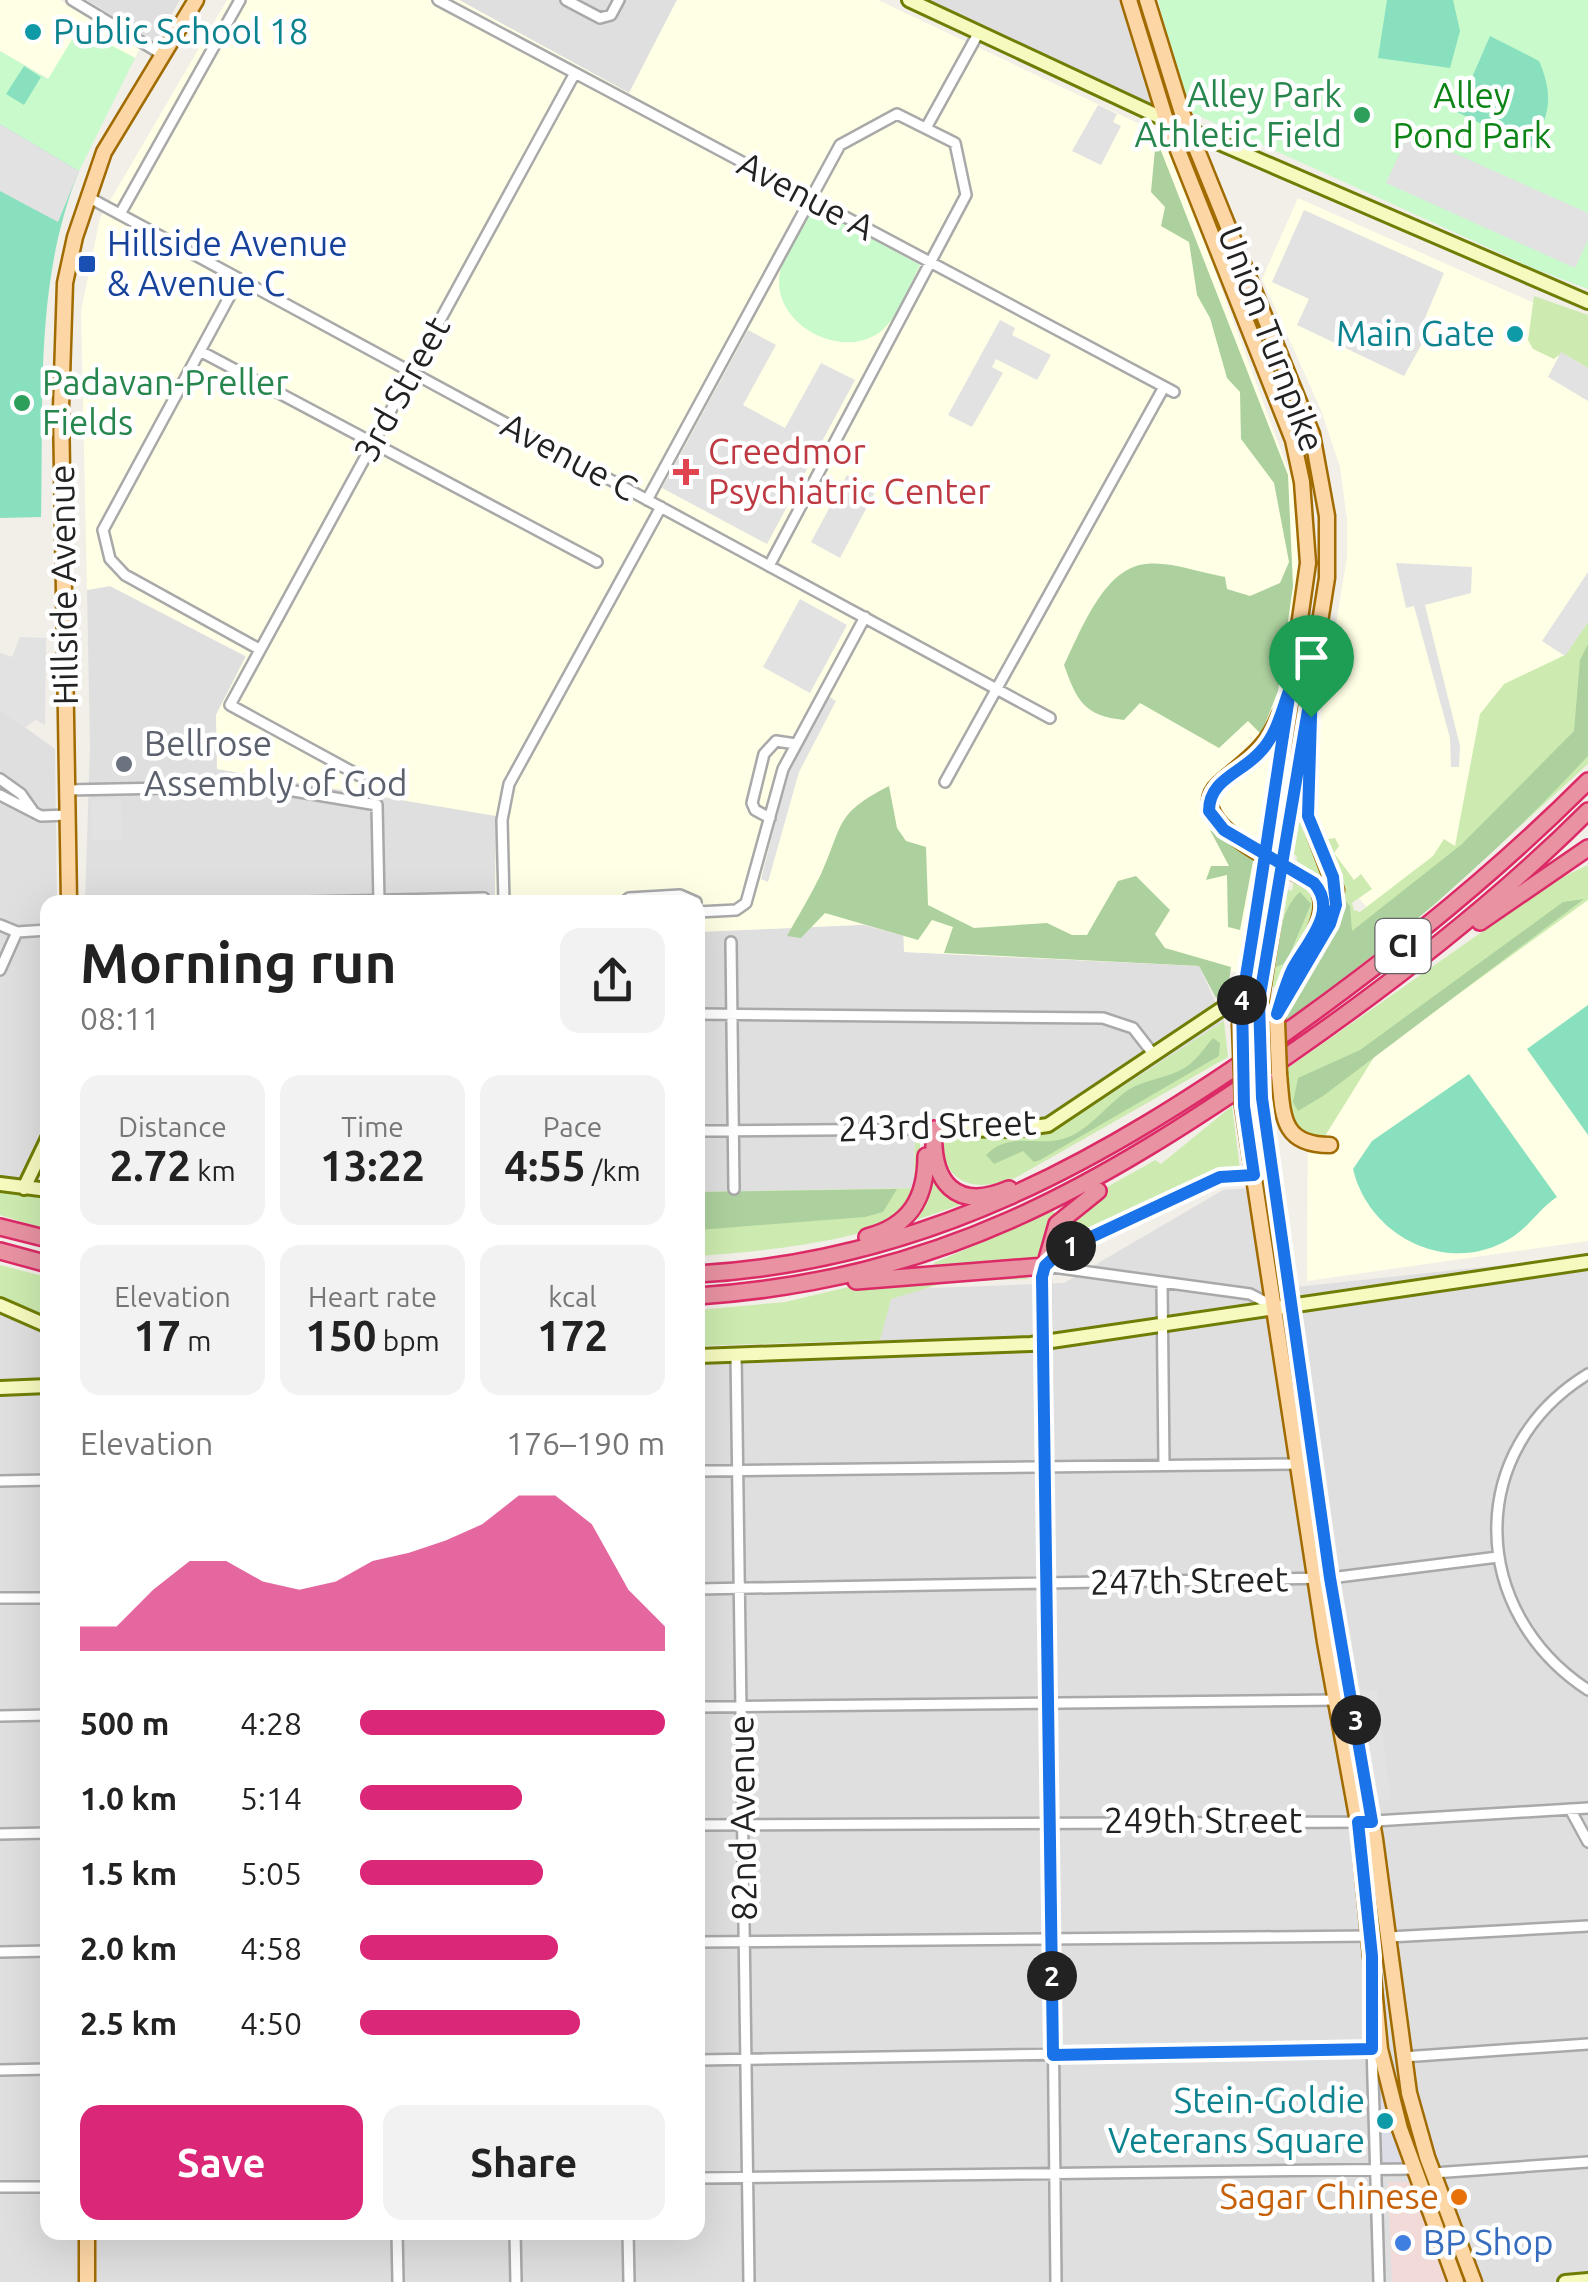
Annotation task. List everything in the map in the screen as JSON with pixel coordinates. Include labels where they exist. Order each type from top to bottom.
[{"type":"highway","points":[[1512,852],[1588,772]]},
{"type":"highway","name":"CI","points":[[705,1273],[792,1263],[879,1244],[964,1218],[1073,1169],[1128,1138],[1343,992],[1512,852],[1588,781]]},
{"type":"highway","name":"CI","points":[[705,1295],[809,1282],[915,1256],[1056,1202],[1156,1146],[1356,1008],[1470,918],[1588,811]]},
{"type":"highway","points":[[1356,1008],[1588,848]]},
{"type":"highway","points":[[1492,912],[1588,857]]},
{"type":"highway","points":[[930,1129],[940,1177],[958,1193],[976,1197],[996,1194],[1128,1138]]},
{"type":"highway","points":[[792,1263],[884,1232],[904,1220],[924,1187],[930,1129]]},
{"type":"highway","points":[[809,1282],[1045,1266],[1054,1230],[1067,1212],[1113,1183],[1156,1146]]},
{"type":"highway","points":[[0,1227],[40,1237]]},
{"type":"highway","points":[[0,1250],[40,1262]]},
{"type":"main road","name":"Hillside Avenue","points":[[69,895],[62,335],[69,262],[88,197],[112,138],[196,0]]},
{"type":"main road","name":"Union Turnpike","points":[[1129,0],[1166,120],[1292,440],[1302,482],[1308,563],[1242,1000],[1244,1106],[1299,1464],[1324,1578],[1365,1822],[1376,2049],[1413,2169],[1456,2282]]},
{"type":"main road","name":"Union Turnpike","points":[[1147,0],[1190,129],[1312,434],[1327,516],[1327,578],[1312,686],[1259,1001],[1262,1098],[1294,1304],[1338,1700],[1389,1937],[1412,2108],[1474,2282]]},
{"type":"main road","points":[[1291,685],[1273,734],[1260,753],[1216,787],[1209,798],[1209,811],[1224,830],[1314,883],[1323,896],[1323,916],[1289,976],[1277,1018],[1283,1115],[1290,1131],[1307,1144],[1330,1145]]},
{"type":"main road","points":[[1277,1018],[1330,924],[1336,905],[1333,877],[1308,816],[1312,686]]},
{"type":"main road","points":[[87,2240],[88,2282]]},
{"type":"street","points":[[72,0],[162,55]]},
{"type":"street","points":[[120,214],[240,0]]},
{"type":"street","name":"Avenue A","points":[[438,0],[1169,390],[1000,690]]},
{"type":"street","points":[[566,0],[600,18],[611,15],[619,0]]},
{"type":"street","points":[[909,0],[1166,120],[1588,302]]},
{"type":"street","points":[[926,128],[980,32]]},
{"type":"street","name":"3rd Street","points":[[360,776],[230,705],[575,73]]},
{"type":"street","points":[[647,500],[840,145],[896,114],[955,143],[966,195],[769,566]]},
{"type":"street","name":"Avenue C","points":[[88,197],[1050,718]]},
{"type":"street","points":[[239,279],[103,530],[110,559],[125,575],[259,649]]},
{"type":"street","points":[[200,351],[596,562]]},
{"type":"street","points":[[504,895],[502,820],[509,784],[661,507]]},
{"type":"street","points":[[705,912],[736,910],[746,903],[782,769],[865,617]]},
{"type":"street","points":[[945,782],[1000,690]]},
{"type":"street","points":[[770,818],[755,810],[752,802],[764,754],[776,741],[796,744]]},
{"type":"street","points":[[0,779],[21,794],[34,813]]},
{"type":"street","points":[[67,790],[264,786],[377,805],[379,895]]},
{"type":"street","points":[[0,794],[34,813],[68,815]]},
{"type":"street","points":[[0,925],[17,932],[40,931]]},
{"type":"street","points":[[0,970],[17,932]]},
{"type":"street","points":[[731,942],[734,1189]]},
{"type":"street","points":[[1242,1000],[1259,1001]]},
{"type":"street","name":"243rd Street","points":[[705,1132],[1013,1130],[1048,1125],[1242,1000]]},
{"type":"street","points":[[705,1014],[1103,1018],[1133,1028],[1154,1055]]},
{"type":"street","points":[[24,1188],[40,1155]]},
{"type":"street","points":[[1056,2282],[1045,1266],[1061,1251],[1215,1179],[1273,1173]]},
{"type":"street","points":[[0,1184],[40,1189]]},
{"type":"street","points":[[705,1356],[1043,1342],[1588,1262]]},
{"type":"street","points":[[1045,1266],[1250,1294],[1275,1307]]},
{"type":"street","points":[[1162,1283],[1164,1464]]},
{"type":"street","points":[[0,1305],[40,1322]]},
{"type":"street","name":"82nd Avenue","points":[[736,1354],[749,2282]]},
{"type":"street","points":[[1588,1374],[1544,1410],[1516,1451],[1498,1511],[1498,1557],[1504,1585],[1524,1628],[1548,1660],[1588,1690]]},
{"type":"street","points":[[0,1388],[40,1386]]},
{"type":"street","points":[[705,1471],[1299,1464]]},
{"type":"street","points":[[0,1481],[40,1480]]},
{"type":"street","name":"247th Street","points":[[705,1589],[1324,1578],[1498,1557]]},
{"type":"street","points":[[0,1598],[40,1598]]},
{"type":"street","points":[[705,1707],[1338,1700]]},
{"type":"street","points":[[0,1716],[40,1715]]},
{"type":"street","name":"249th Street","points":[[705,1824],[1365,1822],[1588,1808]]},
{"type":"street","points":[[1570,1809],[1588,1842]]},
{"type":"street","points":[[0,1834],[40,1833]]},
{"type":"street","points":[[1389,1937],[1588,1926]]},
{"type":"street","points":[[705,1942],[1370,1936]]},
{"type":"street","points":[[0,1952],[40,1951]]},
{"type":"street","points":[[1403,2056],[1588,2044]]},
{"type":"street","points":[[705,2060],[1376,2049],[1374,2169],[1380,2282]]},
{"type":"street","points":[[0,2070],[40,2069]]},
{"type":"street","points":[[1433,2172],[1588,2162]]},
{"type":"street","points":[[705,2178],[1413,2169]]},
{"type":"street","points":[[0,2187],[40,2186]]},
{"type":"street","points":[[397,2240],[398,2282]]},
{"type":"street","points":[[515,2240],[516,2282]]},
{"type":"street","points":[[628,2240],[629,2282]]},
{"type":"street","points":[[1566,2282],[1588,2280]]},
{"type":"shaded area","points":[[0,0],[60,0],[140,48],[135,58],[79,29],[49,79],[0,51]]},
{"type":"shaded area","points":[[87,0],[180,0],[155,42]]},
{"type":"shaded area","name":"Creedmor Psychiatric Center","points":[[227,0],[459,0],[629,93],[677,0],[878,0],[1165,136],[1296,491],[1302,574],[1237,972],[1199,966],[904,952],[903,923],[705,932],[705,895],[495,895],[496,816],[217,769],[216,715],[246,656],[110,586],[87,590],[81,311],[100,218]]},
{"type":"shaded area","points":[[459,0],[677,0],[629,93]]},
{"type":"shaded area","points":[[923,0],[1122,0],[1156,106],[1134,96]]},
{"type":"shaded area","points":[[1098,105],[1117,114],[1113,122],[1121,126],[1101,165],[1072,151]]},
{"type":"shaded area","points":[[0,124],[79,171],[58,222],[0,191]]},
{"type":"shaded area","points":[[1409,133],[1588,213],[1588,240],[1575,268],[1386,183]]},
{"type":"shaded area","points":[[1298,198],[1588,327],[1588,718],[1544,784],[1374,916],[1337,872],[1316,824],[1311,774],[1347,557],[1347,520],[1340,467],[1321,410],[1262,279]]},
{"type":"shaded area","points":[[1304,210],[1444,273],[1422,325],[1429,331],[1404,376],[1297,325],[1309,299],[1272,282]]},
{"type":"shaded area","points":[[1000,320],[1015,328],[1012,335],[1051,355],[1037,380],[996,359],[992,367],[1003,373],[972,427],[948,415]]},
{"type":"shaded area","points":[[748,330],[776,345],[743,405],[785,428],[821,363],[855,380],[767,544],[662,488]]},
{"type":"shaded area","points":[[1561,352],[1588,368],[1588,401],[1548,377]]},
{"type":"shaded area","points":[[847,475],[876,490],[840,558],[811,542]]},
{"type":"shaded area","points":[[1396,563],[1472,567],[1471,593],[1425,605],[1460,746],[1459,767],[1451,767],[1450,738],[1414,606],[1406,608]]},
{"type":"shaded area","points":[[1588,572],[1588,622],[1565,656],[1542,641]]},
{"type":"shaded area","points":[[110,586],[246,657],[216,715],[218,769],[497,816],[495,895],[85,895],[90,746],[87,590]]},
{"type":"shaded area","points":[[800,599],[847,625],[810,693],[763,667]]},
{"type":"shaded area","points":[[20,637],[46,638],[45,725],[36,720],[25,727],[0,709],[0,653],[12,657]]},
{"type":"shaded area","points":[[828,696],[836,701],[799,772],[768,882],[761,879],[789,769]]},
{"type":"shaded area","points":[[0,709],[55,749],[57,895],[40,895],[40,1133],[17,1181],[0,1178]]},
{"type":"shaded area","points":[[121,799],[122,840],[92,840],[91,800]]},
{"type":"shaded area","points":[[1588,892],[1588,1241],[1307,1281],[1308,1099]]},
{"type":"shaded area","points":[[863,925],[904,936],[905,952],[1199,966],[1224,1021],[1057,1129],[1034,1136],[915,1139],[914,1188],[705,1192],[705,932],[791,928],[800,938],[812,927]]},
{"type":"shaded area","points":[[1250,1188],[1267,1290],[1588,1256],[1588,2282],[0,2282],[0,1313],[40,1331],[40,2240],[705,2240],[705,1350],[875,1343],[876,1290],[1064,1283],[1223,1190]]},
{"type":"shaded area","points":[[1359,1690],[1377,1691],[1391,1799],[1376,1800]]},
{"type":"shaded area","name":"Stein-Goldie Veterans Square","points":[[1378,2080],[1403,2162],[1399,2166],[1379,2166]]},
{"type":"shaded area","points":[[1388,2182],[1409,2182],[1449,2282],[1392,2282]]},
{"type":"green space","name":"Alley Pond Park","points":[[1158,0],[1588,0],[1588,289],[1535,269],[1186,110]]},
{"type":"green space","points":[[1387,0],[1453,0],[1460,31],[1450,68],[1378,58]]},
{"type":"green space","points":[[79,28],[135,58],[79,171],[0,124],[0,51],[48,79]]},
{"type":"green space","points":[[1490,36],[1539,61],[1544,73],[1548,105],[1531,148],[1457,112]]},
{"type":"green space","points":[[24,66],[41,77],[24,105],[6,94]]},
{"type":"green space","name":"Padavan-Preller Fields","points":[[0,124],[79,171],[65,213],[48,298],[42,385],[41,517],[0,518]]},
{"type":"green space","points":[[1156,138],[1288,475],[1293,586],[1278,691],[1261,734],[1248,721],[1219,748],[1140,703],[1124,720],[1100,715],[1078,697],[1064,665],[1095,604],[1131,568],[1165,564],[1225,577],[1227,589],[1250,596],[1280,583],[1289,562],[1274,483],[1241,439],[1240,392],[1227,378],[1210,318],[1197,295],[1189,242],[1161,226],[1165,207],[1151,192]]},
{"type":"green space","points":[[818,209],[920,265],[893,318],[865,340],[833,341],[817,335],[802,326],[782,300],[779,284],[785,257],[809,213]]},
{"type":"green space","points":[[1534,296],[1588,315],[1588,368],[1562,353],[1554,359],[1533,349],[1528,340]]},
{"type":"green space","points":[[1588,622],[1588,764],[1434,905],[1283,1024],[1284,1008],[1319,958],[1339,916],[1340,886],[1323,840],[1335,838],[1339,846],[1334,853],[1354,880],[1361,874],[1372,889],[1352,903],[1354,910],[1360,912],[1433,856],[1444,839],[1455,846],[1480,714],[1504,684],[1565,655]]},
{"type":"green space","points":[[1588,644],[1588,756],[1442,898],[1283,1024],[1284,1008],[1337,923],[1340,895],[1350,906],[1352,931],[1462,844],[1574,731],[1580,660]]},
{"type":"green space","points":[[889,786],[897,828],[906,841],[926,847],[928,905],[974,928],[1047,923],[1072,935],[1087,935],[1118,881],[1136,876],[1170,910],[1155,934],[1165,948],[1231,967],[1228,989],[1216,998],[1199,966],[944,953],[953,927],[932,920],[918,940],[825,913],[801,938],[787,936],[849,813]]},
{"type":"green space","points":[[1300,798],[1331,900],[1296,867],[1297,856],[1291,853]]},
{"type":"green space","points":[[1210,830],[1254,856],[1240,930],[1228,927],[1227,875],[1206,880],[1211,866],[1229,866]]},
{"type":"green space","points":[[1588,865],[1588,900],[1376,1054],[1325,1136],[1305,1136],[1297,1128],[1285,1070],[1556,880]]},
{"type":"green space","points":[[1294,878],[1314,893],[1316,918],[1279,988],[1270,986],[1285,889],[1292,891]]},
{"type":"green space","points":[[1300,892],[1311,904],[1286,963],[1276,967],[1284,916]]},
{"type":"green space","points":[[1584,899],[1298,1111],[1293,1102],[1298,1078],[1360,1050],[1563,902]]},
{"type":"green space","points":[[1588,1005],[1588,1135],[1527,1049]]},
{"type":"green space","points":[[1224,1021],[1228,1057],[1015,1178],[975,1184],[955,1176],[948,1167],[938,1139],[943,1136],[1034,1136],[1057,1129]]},
{"type":"green space","points":[[1213,1038],[1220,1043],[1219,1056],[1040,1160],[1034,1162],[1023,1151],[994,1164],[986,1155],[1005,1143],[1055,1141],[1074,1134],[1128,1090],[1186,1067]]},
{"type":"green space","points":[[1469,1074],[1557,1197],[1517,1234],[1487,1249],[1438,1251],[1415,1244],[1376,1214],[1353,1169],[1372,1141]]},
{"type":"green space","points":[[1232,1106],[1240,1169],[1218,1170],[1056,1247],[1061,1232],[1081,1206],[1155,1160],[1161,1164]]},
{"type":"green space","points":[[915,1139],[920,1141],[917,1184],[907,1208],[894,1220],[810,1244],[705,1255],[705,1192],[914,1188]]},
{"type":"green space","points":[[931,1177],[960,1205],[913,1221],[924,1205]]},
{"type":"green space","points":[[0,1189],[40,1195],[40,1228],[0,1215]]},
{"type":"green space","points":[[897,1189],[883,1212],[865,1217],[705,1229],[705,1192]]},
{"type":"green space","points":[[1053,1211],[1058,1217],[1045,1233],[1038,1261],[937,1269],[934,1263]]},
{"type":"green space","points":[[0,1265],[40,1275],[40,1317],[0,1297]]},
{"type":"green space","points":[[1026,1270],[1028,1279],[947,1282],[891,1299],[880,1340],[705,1346],[705,1309],[785,1302],[874,1281]]},
{"type":"place","name":"Public School 18","points":[[33,32]]},
{"type":"place","name":"Alley Park Athletic Field","points":[[1362,115]]},
{"type":"place","name":"Hillside Avenue & Avenue C","points":[[87,264]]},
{"type":"place","name":"Main Gate","points":[[1515,334]]},
{"type":"place","name":"Padavan-Preller Fields","points":[[22,403]]},
{"type":"place","name":"Creedmor Psychiatric Center","points":[[686,472]]},
{"type":"place","name":"Bellrose Assembly of God","points":[[124,764]]},
{"type":"place","name":"Stein-Goldie Veterans Square","points":[[1385,2121]]},
{"type":"place","name":"Sagar Chinese","points":[[1459,2197]]},
{"type":"place","name":"BP Shop","points":[[1403,2243]]},
{"type":"route","points":[[1311,717],[1308,816],[1333,877],[1336,905],[1330,924],[1277,1014],[1289,976],[1323,916],[1323,896],[1314,883],[1224,830],[1209,811],[1209,798],[1216,787],[1260,753],[1273,734],[1291,685],[1278,765],[1268,844],[1262,884],[1242,1000],[1252,1000],[1259,1001],[1262,1098],[1330,1578],[1372,1822],[1358,1822],[1372,1956],[1372,2049],[1053,2055],[1042,1277],[1045,1266],[1061,1251],[1220,1177],[1254,1175],[1244,1106],[1242,1000],[1259,1001],[1278,887],[1284,847],[1312,686],[1311,717]]}]
